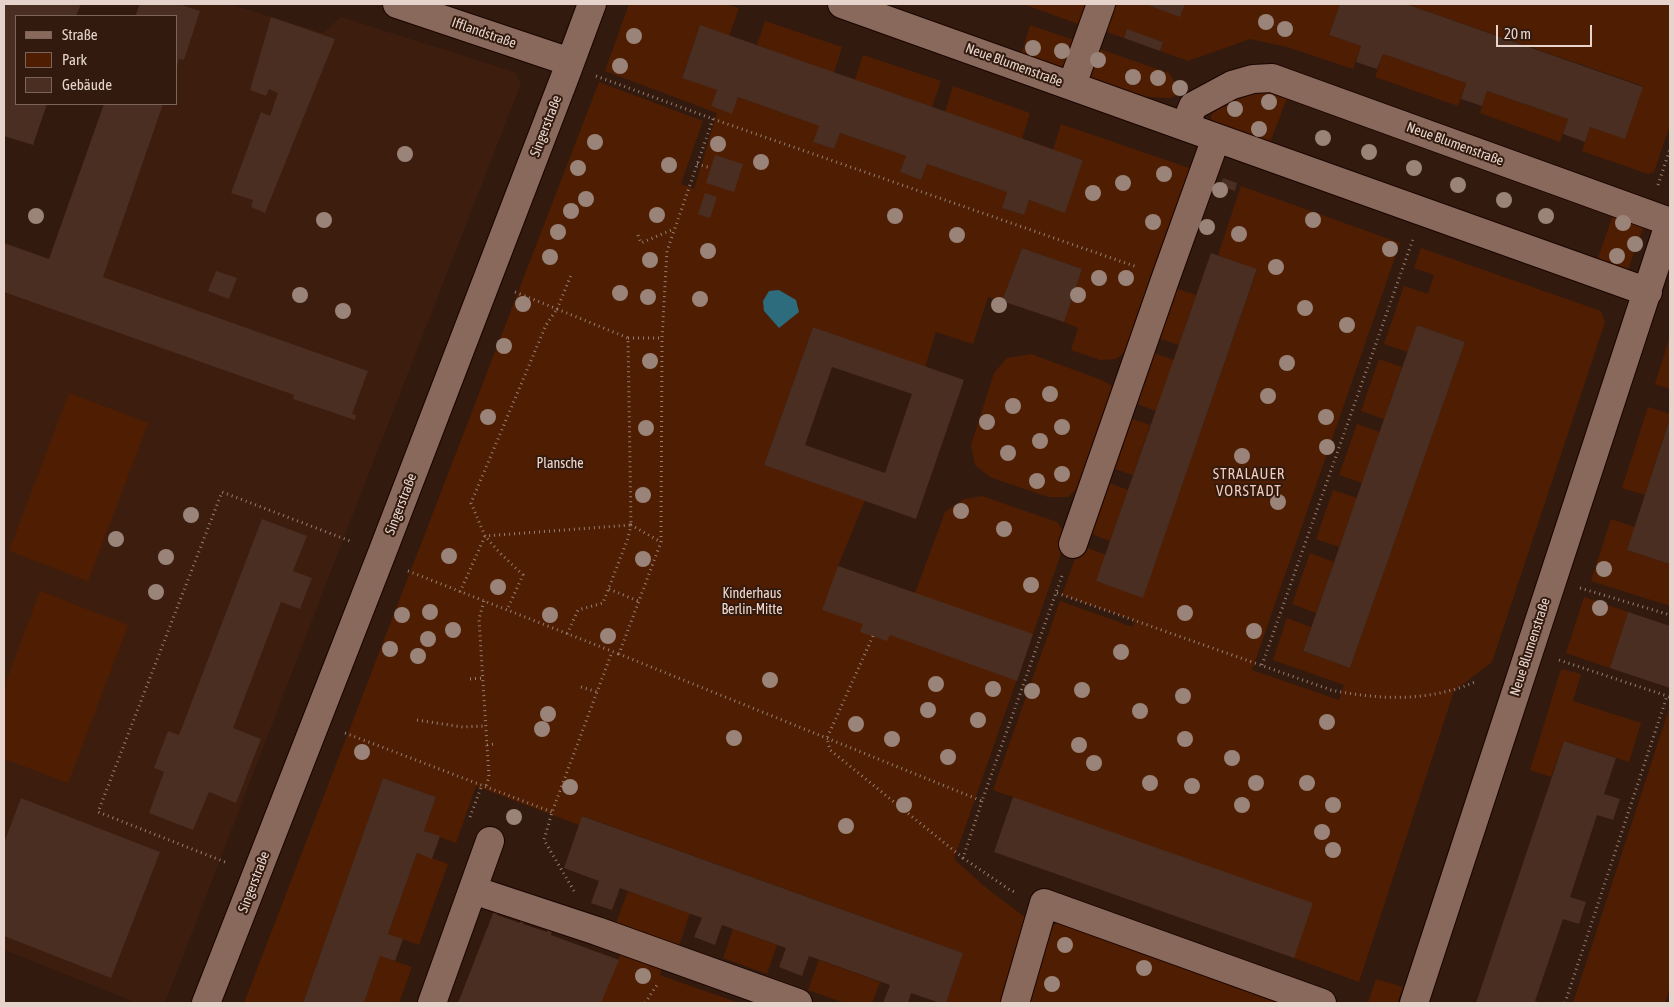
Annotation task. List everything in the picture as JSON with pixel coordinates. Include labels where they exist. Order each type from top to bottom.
[{"type":"street","name":"Ifflandstraße","points":[[397,4],[570,62]]},
{"type":"street","name":"Singerstraße","points":[[206,1003],[382,553],[592,4]]},
{"type":"street","points":[[1072,85],[1100,4]]},
{"type":"street","name":"Neue Blumenstraße","points":[[855,6],[1216,138],[1648,292]]},
{"type":"street","name":"Neue Blumenstraße","points":[[1185,126],[1194,106],[1201,102],[1232,85],[1253,79],[1272,78],[1663,219],[1648,292],[1414,1003]]},
{"type":"street","points":[[1073,544],[1216,138]]},
{"type":"street","points":[[432,1003],[490,841]]},
{"type":"street","points":[[473,890],[598,931],[798,1003]]},
{"type":"street","points":[[1015,1003],[1044,903],[1322,1003]]},
{"type":"path","points":[[594,75],[713,119],[1166,277]]},
{"type":"path","points":[[619,654],[661,542],[662,338],[667,251],[713,119]]},
{"type":"path","points":[[1663,219],[1670,149]]},
{"type":"path","points":[[697,164],[711,168]]},
{"type":"path","points":[[1262,665],[1423,211]]},
{"type":"path","points":[[638,235],[641,243],[675,229]]},
{"type":"path","points":[[507,610],[523,575],[485,536],[471,503],[546,326],[557,309],[572,272]]},
{"type":"path","points":[[512,291],[628,338],[662,338]]},
{"type":"path","points":[[568,634],[578,610],[603,603],[628,538],[631,525],[628,338]]},
{"type":"path","points":[[225,862],[98,812],[222,492],[350,541]]},
{"type":"path","points":[[485,536],[631,525],[661,542]]},
{"type":"path","points":[[460,592],[485,536]]},
{"type":"path","points":[[964,858],[982,801],[1073,544]]},
{"type":"path","points":[[404,569],[982,801]]},
{"type":"path","points":[[1552,580],[1670,615]]},
{"type":"path","points":[[609,589],[639,602]]},
{"type":"path","points":[[1057,593],[1331,690],[1358,696],[1412,697],[1456,690],[1475,682]]},
{"type":"path","points":[[467,825],[489,777],[479,619],[484,601]]},
{"type":"path","points":[[873,636],[827,738],[830,750],[964,858],[1010,890],[1044,903]]},
{"type":"path","points":[[1529,650],[1669,697],[1565,1003]]},
{"type":"path","points":[[598,931],[544,840],[552,812],[612,652]]},
{"type":"path","points":[[470,679],[483,678]]},
{"type":"path","points":[[581,686],[597,692]]},
{"type":"path","points":[[417,720],[463,727],[485,726]]},
{"type":"path","points":[[342,732],[552,812]]},
{"type":"path","points":[[487,745],[494,744]]},
{"type":"shaded area","points":[[140,4],[230,4],[323,33],[341,17],[515,72],[521,84],[165,1003],[137,1003],[4,950],[4,243],[49,259],[104,105],[178,105],[178,15],[135,15]]},
{"type":"green space","points":[[629,4],[726,4],[739,8],[729,36],[700,26],[682,77],[717,90],[711,106],[732,113],[738,97],[819,126],[814,142],[834,149],[840,133],[906,156],[900,172],[921,180],[927,164],[1007,192],[1002,208],[1023,215],[1029,200],[1065,212],[1083,160],[1053,150],[1061,124],[1195,170],[1133,345],[1116,359],[1100,360],[1071,350],[1078,328],[1064,322],[1082,269],[1022,248],[1002,301],[988,297],[973,344],[936,332],[925,367],[813,327],[764,465],[865,500],[838,566],[915,593],[945,512],[964,499],[982,496],[1057,522],[1065,533],[1063,548],[954,859],[984,886],[1026,918],[1000,1003],[946,1003],[963,953],[583,816],[579,825],[476,786],[456,843],[424,831],[436,797],[383,778],[303,1003],[244,1003],[599,82],[703,121],[681,184],[694,189],[717,113],[605,71]],"holes":[[[779,290],[795,300],[779,328],[764,311]]]},
{"type":"green space","points":[[1023,4],[1089,4],[1081,25]]},
{"type":"green space","points":[[1109,4],[1145,4],[1180,16],[1185,4],[1340,4],[1329,35],[1361,46],[1353,69],[1287,47],[1250,39],[1188,61],[1160,51],[1163,42],[1127,30],[1124,38],[1104,31]]},
{"type":"green space","points":[[1406,4],[1670,4],[1670,125],[1654,172],[1648,174],[1582,151],[1590,127],[1625,138],[1643,86]]},
{"type":"green space","points":[[765,21],[842,47],[834,73],[757,45]]},
{"type":"green space","points":[[1030,25],[1169,73],[1182,93],[1170,98],[1131,96],[1021,55]]},
{"type":"green space","points":[[1383,54],[1466,83],[1458,106],[1375,77]]},
{"type":"green space","points":[[863,55],[941,81],[932,107],[855,80]]},
{"type":"green space","points":[[953,86],[1030,113],[1022,139],[945,112]]},
{"type":"green space","points":[[1272,91],[1288,96],[1269,145],[1212,124],[1211,117],[1213,111],[1248,95]]},
{"type":"green space","points":[[1487,91],[1568,119],[1560,142],[1480,113]]},
{"type":"green space","points":[[1241,186],[1400,243],[1252,670],[1339,700],[1344,685],[1273,660],[1287,618],[1311,627],[1303,651],[1350,668],[1465,342],[1417,325],[1408,352],[1384,344],[1404,286],[1428,294],[1434,275],[1414,268],[1421,248],[1601,311],[1605,322],[1492,662],[1454,691],[1359,982],[1294,958],[1013,797],[993,790],[1060,601],[1133,627],[1134,620],[1062,595],[1080,545],[1106,555],[1096,581],[1143,597],[1257,270],[1218,255]]},
{"type":"green space","points":[[1614,212],[1645,223],[1627,272],[1597,261]]},
{"type":"green space","points":[[1172,287],[1196,295],[1179,345],[1155,337]]},
{"type":"green space","points":[[1670,336],[1670,389],[1655,384]]},
{"type":"green space","points":[[1149,351],[1174,360],[1156,411],[1132,402]]},
{"type":"green space","points":[[1031,354],[1111,385],[1113,399],[1082,484],[1068,497],[1048,497],[990,477],[975,465],[971,445],[994,373],[1007,358]]},
{"type":"green space","points":[[1379,359],[1402,367],[1384,419],[1361,411]]},
{"type":"green space","points":[[69,393],[148,423],[88,581],[9,551]]},
{"type":"green space","points":[[1648,407],[1670,414],[1670,417],[1645,495],[1622,488]]},
{"type":"green space","points":[[1127,417],[1150,425],[1133,475],[1109,467]]},
{"type":"green space","points":[[1357,424],[1380,432],[1362,483],[1339,475]]},
{"type":"green space","points":[[1104,481],[1128,490],[1110,541],[1086,532]]},
{"type":"green space","points":[[1333,490],[1357,498],[1339,547],[1316,539]]},
{"type":"green space","points":[[1611,519],[1635,527],[1627,550],[1670,564],[1670,606],[1591,581]]},
{"type":"green space","points":[[1310,553],[1334,562],[1316,613],[1292,604]]},
{"type":"green space","points":[[40,591],[128,625],[68,783],[4,759],[4,687]]},
{"type":"green space","points":[[1584,597],[1628,612],[1610,668],[1566,653]]},
{"type":"green space","points":[[1561,669],[1581,674],[1573,701],[1641,723],[1629,762],[1564,741],[1551,777],[1530,770]]},
{"type":"green space","points":[[1670,706],[1670,987],[1665,1003],[1573,1003]]},
{"type":"green space","points":[[417,853],[448,864],[419,945],[388,934]]},
{"type":"green space","points":[[628,891],[690,913],[679,946],[616,923]]},
{"type":"green space","points":[[1069,919],[1307,1003],[1026,1003],[1049,927]]},
{"type":"green space","points":[[733,929],[777,945],[767,974],[723,958]]},
{"type":"green space","points":[[622,950],[663,965],[660,975],[739,1003],[601,1003]]},
{"type":"green space","points":[[380,956],[412,967],[399,1003],[364,1003]]},
{"type":"green space","points":[[819,960],[880,982],[872,1003],[845,1003],[808,990]]},
{"type":"green space","points":[[1376,979],[1403,987],[1397,1003],[1368,1003]]},
{"type":"water","points":[[779,290],[796,300],[799,312],[779,328],[764,311],[763,301],[769,291]]},
{"type":"building","points":[[4,4],[81,4],[76,15],[15,15],[15,105],[47,105],[33,145],[4,136]]},
{"type":"building","points":[[140,4],[179,4],[200,11],[184,60],[179,59],[178,63],[178,15],[135,15]]},
{"type":"building","points":[[1145,4],[1185,4],[1180,17]]},
{"type":"building","points":[[1340,4],[1406,4],[1643,87],[1625,139],[1590,127],[1585,142],[1563,134],[1568,119],[1487,91],[1482,106],[1461,99],[1466,83],[1383,54],[1377,69],[1356,62],[1361,46],[1329,35]]},
{"type":"building","points":[[271,17],[335,39],[265,213],[251,207],[253,200],[231,193],[261,112],[270,116],[278,93],[269,89],[266,96],[250,90]]},
{"type":"building","points":[[700,25],[1083,160],[1065,213],[1029,200],[1024,215],[1002,208],[1007,192],[927,164],[921,180],[900,172],[906,156],[840,133],[834,149],[813,142],[819,126],[738,97],[732,114],[711,106],[717,90],[682,78]]},
{"type":"building","points":[[1127,29],[1163,42],[1160,51],[1124,38]]},
{"type":"building","points":[[104,105],[163,105],[103,277],[368,371],[352,414],[356,415],[355,420],[293,399],[294,395],[4,292],[4,243],[49,259]]},
{"type":"building","points":[[715,155],[743,164],[734,192],[706,183]]},
{"type":"building","points":[[1223,178],[1237,183],[1235,191],[1220,186]]},
{"type":"building","points":[[705,193],[717,197],[710,218],[698,214]]},
{"type":"building","points":[[1022,248],[1082,269],[1064,322],[1002,301]]},
{"type":"building","points":[[1211,253],[1257,269],[1143,598],[1096,581]]},
{"type":"building","points":[[216,271],[237,278],[229,299],[208,291]]},
{"type":"building","points":[[1417,325],[1465,342],[1350,668],[1303,651]]},
{"type":"building","points":[[813,327],[964,380],[916,519],[764,465]],"holes":[[[832,367],[912,394],[885,473],[805,445]]]},
{"type":"building","points":[[1670,418],[1670,564],[1627,550]]},
{"type":"building","points":[[262,519],[307,536],[293,571],[312,578],[300,609],[281,602],[233,728],[261,739],[236,803],[209,792],[193,830],[149,813],[164,772],[154,768],[168,731],[179,735]]},
{"type":"building","points":[[838,566],[1033,634],[1017,681],[890,635],[887,641],[860,632],[863,624],[822,610]]},
{"type":"building","points":[[1628,612],[1670,626],[1670,688],[1610,668]]},
{"type":"building","points":[[1564,741],[1616,758],[1604,794],[1620,799],[1613,820],[1597,815],[1570,897],[1586,902],[1579,924],[1563,919],[1535,1001],[1542,1003],[1476,1003]]},
{"type":"building","points":[[383,778],[436,797],[424,831],[440,836],[432,859],[417,853],[388,934],[403,939],[395,961],[380,956],[364,1003],[303,1003]]},
{"type":"building","points":[[1013,797],[1313,903],[1294,958],[994,852]]},
{"type":"building","points":[[21,798],[160,852],[111,978],[4,936],[4,843]]},
{"type":"building","points":[[582,816],[963,953],[946,1003],[940,1003],[911,993],[908,1003],[883,1003],[890,985],[809,956],[802,976],[779,967],[786,948],[722,925],[715,945],[694,937],[702,918],[620,888],[612,910],[591,903],[599,881],[564,868]]},
{"type":"building","points":[[494,911],[497,912],[497,915],[520,923],[521,920],[524,921],[523,924],[547,932],[547,929],[552,931],[551,935],[619,960],[601,1003],[458,1003]]},
{"type":"district","name":"STRALAUER VORSTADT","points":[[1249,482]]},
{"type":"park label","name":"Plansche","points":[[560,464]]},
{"type":"park label","name":"Kinderhaus Berlin-Mitte","points":[[752,602]]}]
